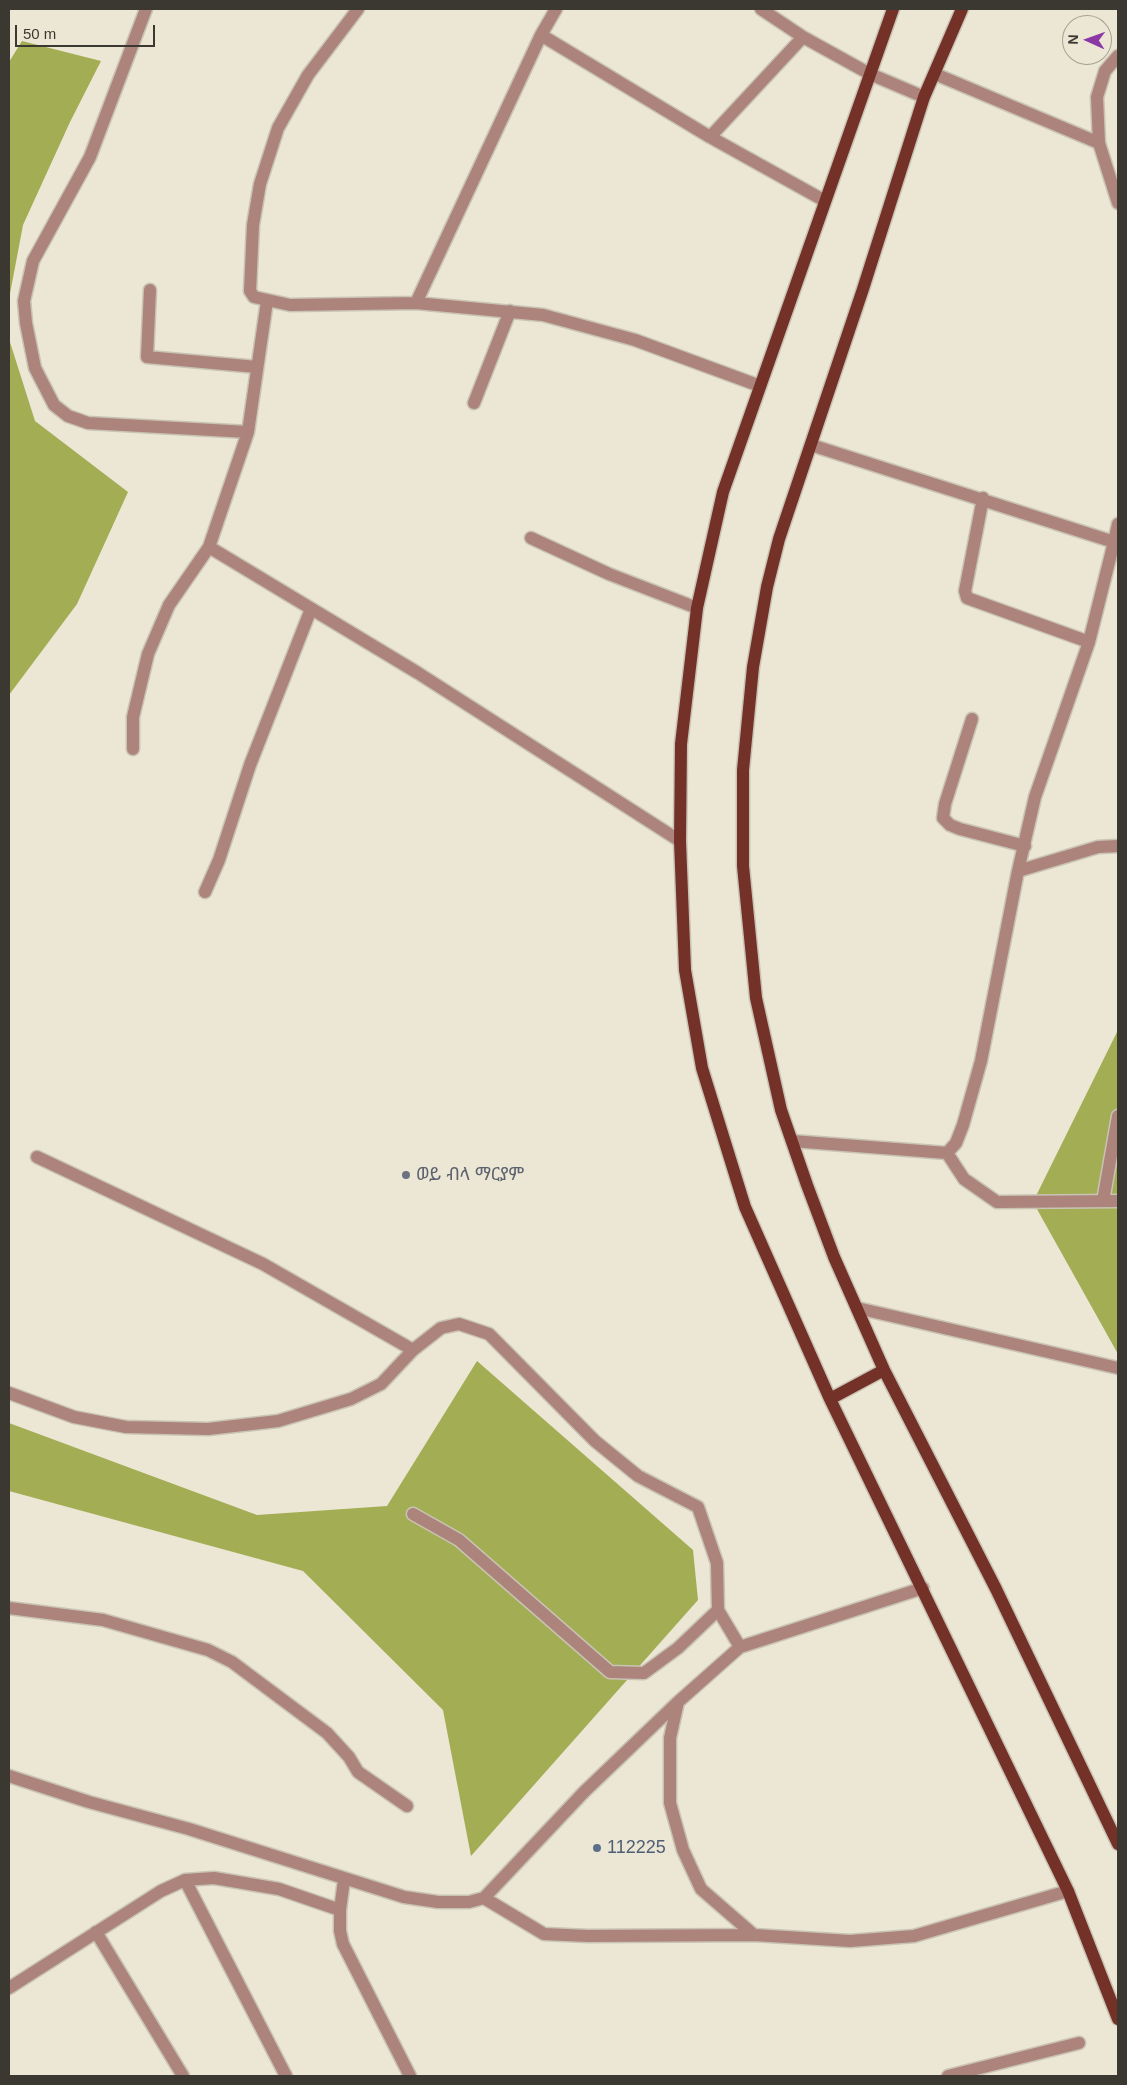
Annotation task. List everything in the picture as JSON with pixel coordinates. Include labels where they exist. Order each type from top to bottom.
[{"type":"main road","points":[[893,9],[723,492],[697,608],[681,744],[680,842],[686,970],[702,1068],[745,1207],[830,1399],[1068,1891],[1118,2019]]},
{"type":"main road","points":[[962,9],[924,97],[779,539],[767,587],[753,667],[743,770],[743,866],[756,998],[781,1110],[806,1185],[884,1370],[996,1589],[1118,1844]]},
{"type":"main road","points":[[830,1399],[884,1370]]},
{"type":"street","points":[[146,9],[90,157],[33,261],[24,301],[26,323],[35,368],[54,405],[68,416],[88,423],[248,432]]},
{"type":"street","points":[[358,9],[308,75],[278,128],[260,184],[251,250],[250,290],[254,297],[290,305],[416,303],[543,315],[635,340],[760,386]]},
{"type":"street","points":[[416,303],[541,35],[556,9]]},
{"type":"street","points":[[761,9],[803,37],[870,74],[924,97]]},
{"type":"street","points":[[541,35],[710,138],[824,201]]},
{"type":"street","points":[[710,138],[803,37]]},
{"type":"street","points":[[1118,56],[1105,72],[1097,97],[1099,143],[1118,203]]},
{"type":"street","points":[[935,74],[1099,143]]},
{"type":"street","points":[[150,290],[147,357],[257,367]]},
{"type":"street","points":[[133,749],[132,717],[148,654],[169,605],[209,547],[248,432],[267,301]]},
{"type":"street","points":[[474,403],[510,311]]},
{"type":"street","points":[[811,445],[983,498],[1114,542]]},
{"type":"street","points":[[983,498],[965,592],[967,598],[1089,642]]},
{"type":"street","points":[[947,1153],[956,1142],[963,1125],[981,1061],[1018,871],[1036,797],[1089,642],[1118,524]]},
{"type":"street","points":[[531,538],[609,574],[697,608]]},
{"type":"street","points":[[209,547],[418,673],[680,842]]},
{"type":"street","points":[[205,892],[219,860],[256,748],[311,609]]},
{"type":"street","points":[[972,719],[945,804],[943,818],[950,825],[960,829],[1025,846]]},
{"type":"street","points":[[1018,871],[1098,847],[1118,846]]},
{"type":"street","points":[[1102,1201],[1118,1116]]},
{"type":"street","points":[[792,1141],[947,1153]]},
{"type":"street","points":[[947,1153],[964,1180],[997,1202],[1118,1201]]},
{"type":"street","points":[[37,1157],[263,1264],[412,1350]]},
{"type":"street","points":[[857,1308],[1118,1368]]},
{"type":"street","points":[[9,1393],[74,1417],[126,1427],[208,1429],[278,1421],[351,1399],[381,1384],[412,1350],[441,1328],[459,1324],[489,1334],[595,1441],[616,1459],[638,1476],[698,1506],[717,1563],[718,1610],[740,1647]]},
{"type":"street","points":[[413,1514],[459,1540],[610,1672],[644,1673],[678,1648],[718,1610]]},
{"type":"street","points":[[9,1776],[404,1897],[438,1902],[463,1902],[484,1898],[584,1792],[678,1702],[740,1647],[923,1588]]},
{"type":"street","points":[[9,1608],[103,1620],[208,1650],[232,1662],[327,1733],[349,1757],[358,1772],[407,1806]]},
{"type":"street","points":[[678,1702],[670,1738],[670,1803],[683,1850],[701,1889],[754,1935]]},
{"type":"street","points":[[9,1988],[161,1891],[185,1880],[214,1878],[279,1889],[340,1910]]},
{"type":"street","points":[[185,1880],[286,2076]]},
{"type":"street","points":[[344,1880],[340,1910],[340,1932],[343,1944],[410,2076]]},
{"type":"street","points":[[484,1898],[544,1934],[588,1936],[754,1935],[850,1941],[914,1936],[1068,1891]]},
{"type":"street","points":[[96,1932],[183,2076]]},
{"type":"street","points":[[948,2076],[977,2073],[1079,2043]]},
{"type":"green space","points":[[22,41],[101,61],[70,122],[23,225],[9,299],[9,62]]},
{"type":"green space","points":[[9,339],[35,421],[128,492],[77,604],[9,695]]},
{"type":"green space","points":[[1118,1030],[1118,1354],[1033,1202]]},
{"type":"green space","points":[[477,1361],[693,1550],[698,1600],[471,1856],[443,1710],[303,1571],[9,1491],[9,1423],[257,1515],[387,1506]]},
{"type":"place","name":"ወይ ብላ ማርያም","points":[[406,1175]]},
{"type":"place","name":"112225","points":[[597,1848]]}]
